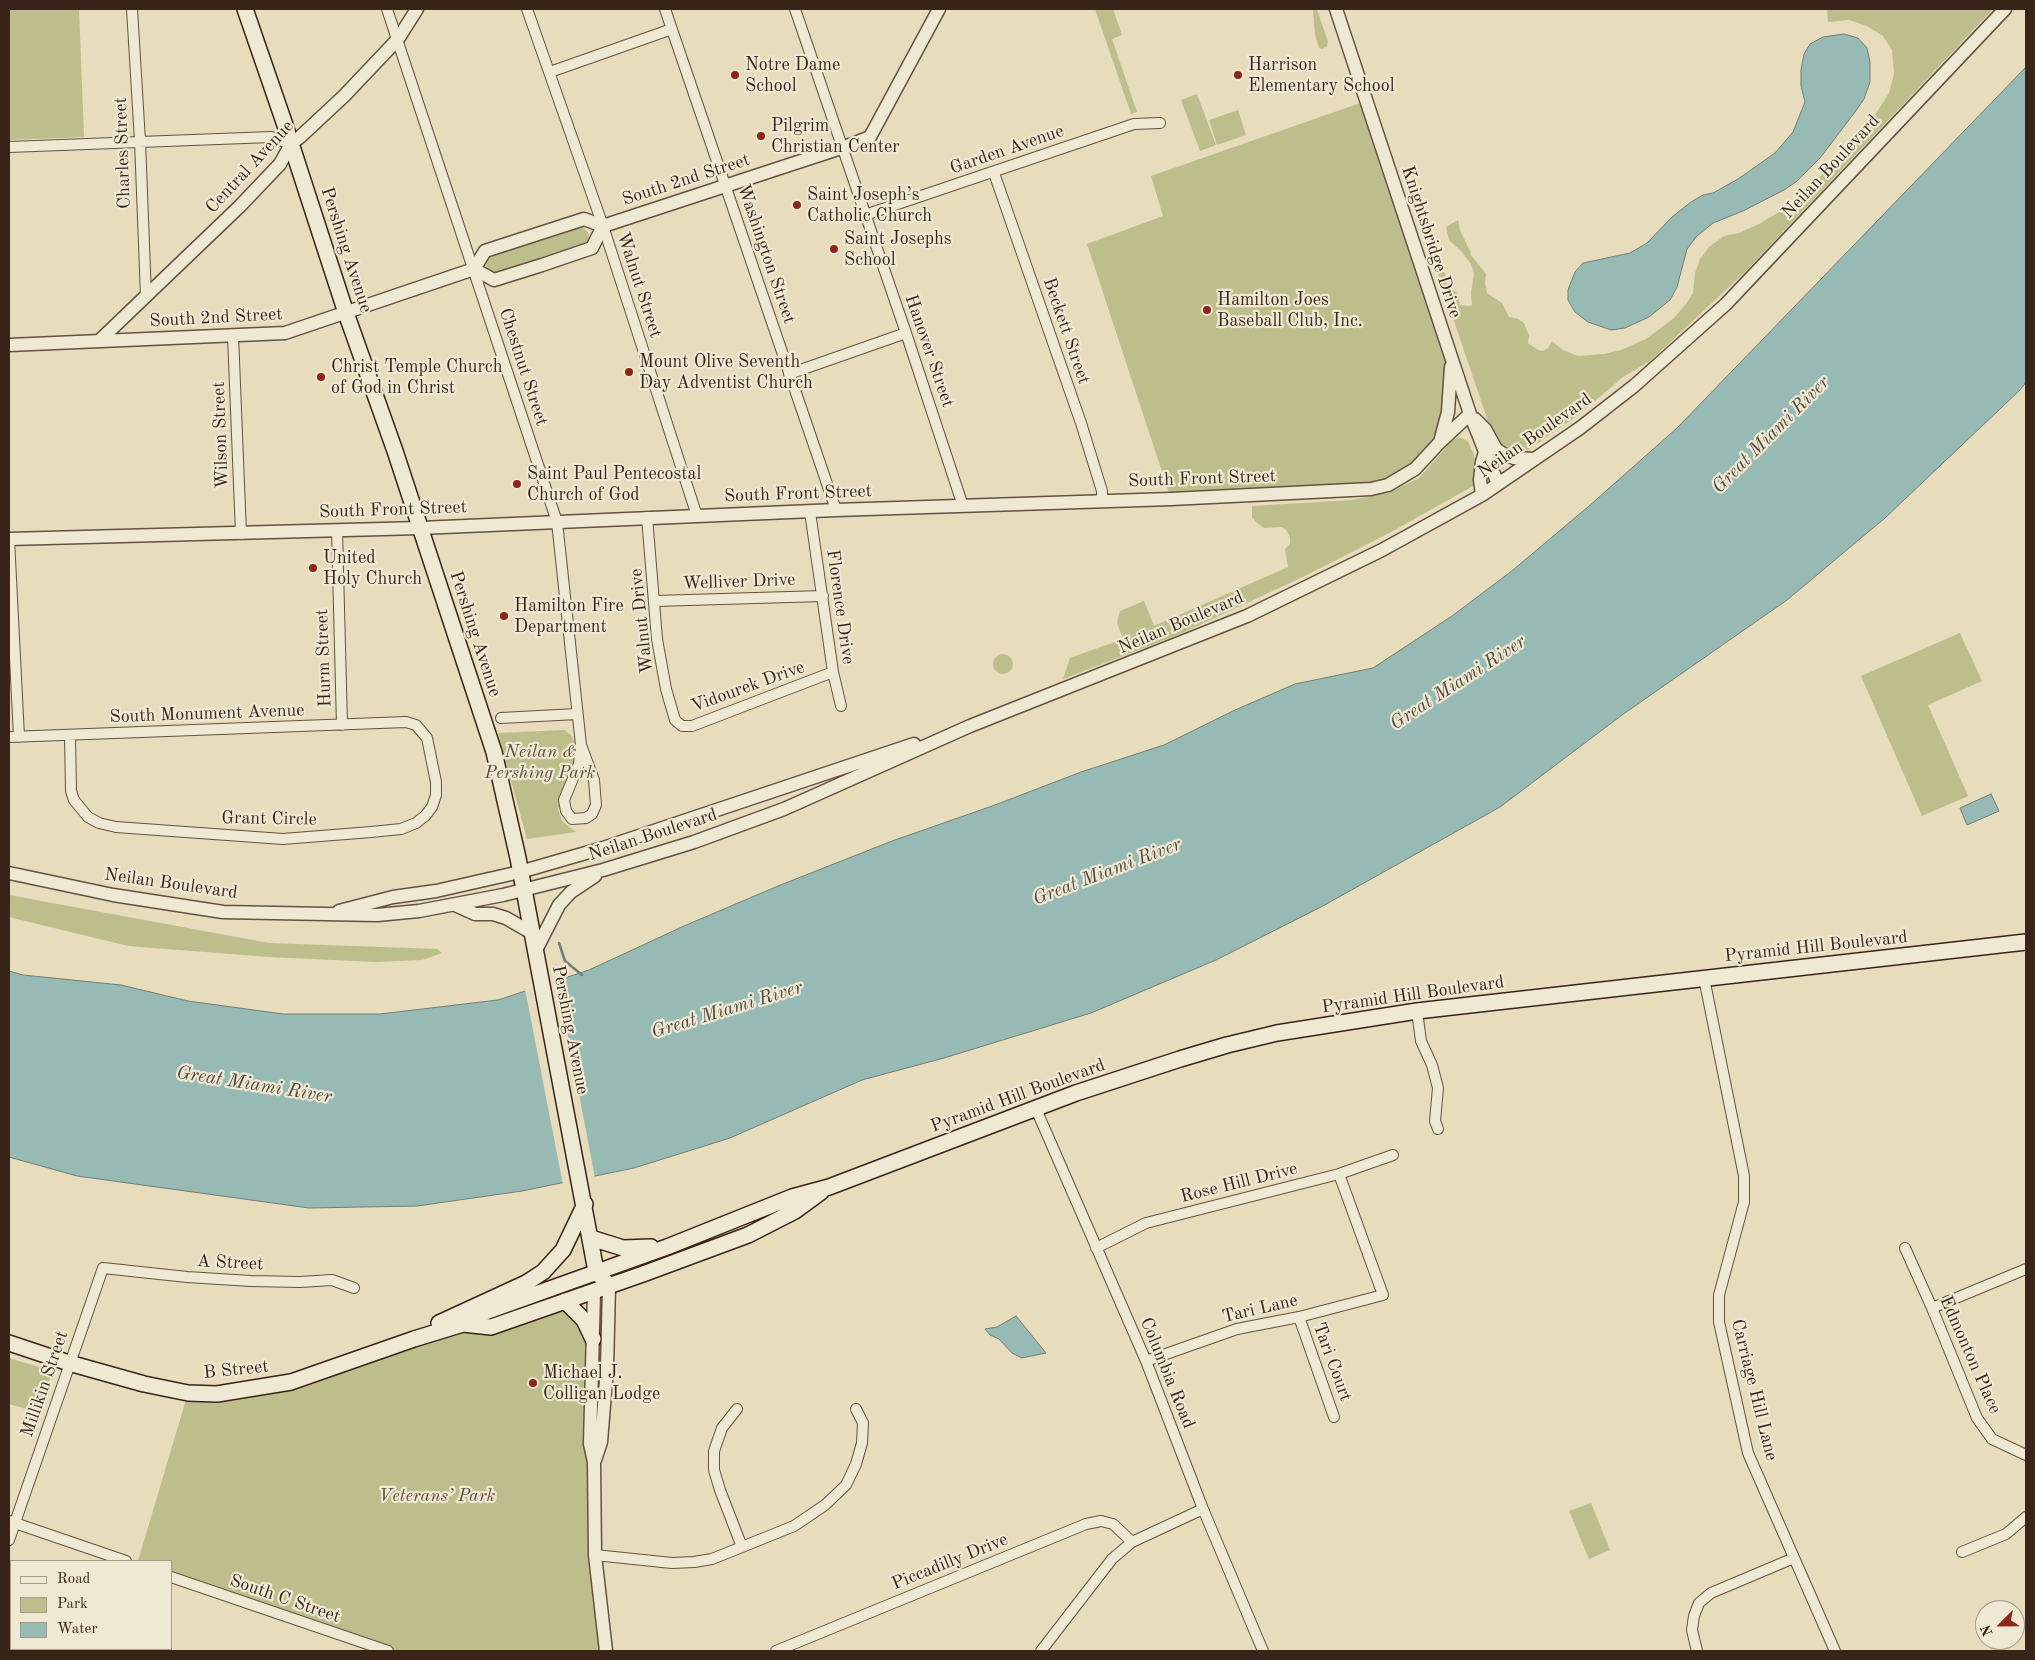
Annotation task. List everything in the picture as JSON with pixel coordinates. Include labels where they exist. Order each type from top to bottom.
[{"type":"main road","name":"Pershing Avenue","points":[[245,9],[494,752],[524,891],[540,931],[536,950],[591,1238],[596,1272],[594,1291]]},
{"type":"main road","name":"Pyramid Hill Boulevard","points":[[596,1272],[667,1247],[784,1200],[829,1187],[1126,1076],[1227,1045],[1277,1033],[1417,1011],[2026,942]]},
{"type":"main road","name":"Pyramid Hill Boulevard","points":[[594,1291],[748,1235],[795,1211],[829,1187]]},
{"type":"main road","points":[[414,1339],[429,1327],[526,1283],[542,1272],[567,1243],[584,1204]]},
{"type":"main road","points":[[591,1238],[623,1248],[667,1247]]},
{"type":"main road","points":[[596,1272],[608,1286]]},
{"type":"main road","name":"B Street","points":[[9,1344],[144,1384],[188,1393],[217,1394],[291,1382],[414,1339],[464,1324],[477,1315],[596,1272]]},
{"type":"main road","name":"B Street","points":[[464,1324],[491,1327],[594,1291]]},
{"type":"main road","points":[[565,1302],[581,1315],[593,1339]]},
{"type":"street","name":"Charles Street","points":[[132,9],[140,141],[146,296]]},
{"type":"street","name":"Chestnut Street","points":[[387,9],[557,522],[577,714],[582,745],[594,780],[596,806],[592,814],[586,818],[572,819],[566,811],[564,800],[579,764],[582,745]]},
{"type":"street","name":"Central Avenue","points":[[99,341],[240,206],[280,164],[291,144],[300,138],[344,96],[398,40],[417,9]]},
{"type":"street","name":"Walnut Street","points":[[527,9],[603,226],[697,516]]},
{"type":"street","name":"Washington Street","points":[[665,9],[836,510]]},
{"type":"street","name":"Hanover Street","points":[[795,9],[906,333],[962,506]]},
{"type":"street","name":"South 2nd Street","points":[[603,226],[870,137],[939,9]]},
{"type":"street","name":"Knightsbridge Drive","points":[[1336,9],[1470,414],[1498,484]]},
{"type":"street","name":"Neilan Boulevard","points":[[9,873],[113,895],[223,912],[377,915],[419,911],[524,891],[603,870],[694,842],[784,809],[970,726],[1247,616],[1382,550],[1482,494],[1580,428],[1634,386],[1726,304],[2005,9]]},
{"type":"street","points":[[550,72],[672,29]]},
{"type":"street","name":"Garden Avenue","points":[[865,215],[1134,124],[1160,123]]},
{"type":"street","points":[[9,147],[271,137],[291,144]]},
{"type":"street","name":"Beckett Street","points":[[994,172],[1081,423],[1102,491],[1102,501]]},
{"type":"street","points":[[584,219],[603,226],[592,248],[542,265],[494,280],[474,269],[485,251],[524,238],[584,219]]},
{"type":"street","name":"South 2nd Street","points":[[9,345],[285,333],[474,269]]},
{"type":"street","points":[[790,374],[906,333]]},
{"type":"street","name":"Wilson Street","points":[[233,335],[241,534]]},
{"type":"street","points":[[1440,442],[1448,412],[1452,359]]},
{"type":"street","points":[[1470,414],[1485,429],[1496,449],[1514,458],[1535,459]]},
{"type":"street","name":"South Front Street","points":[[9,539],[420,528],[647,517],[1171,499],[1371,489],[1388,485],[1404,477],[1426,459],[1440,442],[1470,414]]},
{"type":"street","points":[[1482,494],[1480,480],[1485,452]]},
{"type":"street","name":"Florence Drive","points":[[810,512],[833,672],[841,706]]},
{"type":"street","name":"Walnut Drive","points":[[647,517],[657,639],[666,689],[676,720]]},
{"type":"street","name":"Hurm Street","points":[[337,530],[342,725]]},
{"type":"street","points":[[9,539],[14,737]]},
{"type":"street","name":"Welliver Drive","points":[[655,601],[823,596]]},
{"type":"street","name":"Vidourek Drive","points":[[676,720],[682,726],[692,726],[833,672]]},
{"type":"street","points":[[501,718],[577,714]]},
{"type":"street","name":"South Monument Avenue","points":[[14,737],[406,722]]},
{"type":"street","name":"Grant Circle","points":[[70,736],[71,791],[80,810],[88,818],[99,823],[131,829],[253,838],[319,837],[401,829],[416,823],[432,807],[436,795],[436,782],[427,738],[416,725],[406,722]]},
{"type":"street","name":"Neilan Boulevard","points":[[330,914],[360,904],[436,891],[520,872],[603,848],[970,726]]},
{"type":"street","points":[[455,905],[475,914],[493,914],[540,931],[564,899],[603,870]]},
{"type":"street","name":"Carriage Hill Lane","points":[[1704,978],[1744,1176],[1744,1202],[1719,1295],[1719,1322],[1748,1452],[1835,1651]]},
{"type":"street","points":[[1417,1011],[1421,1041],[1432,1065],[1438,1088],[1435,1121],[1438,1129]]},
{"type":"street","name":"Columbia Road","points":[[1036,1109],[1146,1361],[1203,1509],[1263,1651]]},
{"type":"street","name":"Rose Hill Drive","points":[[1096,1248],[1146,1223],[1339,1174],[1393,1155]]},
{"type":"street","name":"Tari Lane","points":[[1146,1361],[1237,1329],[1299,1317],[1383,1295],[1339,1174]]},
{"type":"street","name":"Edmonton Place","points":[[1904,1248],[1932,1308],[1977,1418],[1992,1439],[2026,1456]]},
{"type":"street","name":"A Street","points":[[103,1268],[187,1277],[251,1281],[300,1282],[332,1280],[354,1288]]},
{"type":"street","name":"Millikin Street","points":[[9,1540],[12,1522],[103,1268]]},
{"type":"street","points":[[1932,1308],[2026,1268]]},
{"type":"street","points":[[594,1462],[600,1442],[607,1369],[608,1286]]},
{"type":"street","points":[[594,1291],[590,1444],[594,1462],[594,1526],[606,1651]]},
{"type":"street","name":"Tari Court","points":[[1299,1317],[1334,1417]]},
{"type":"street","points":[[596,1555],[672,1563],[694,1562],[712,1559],[794,1526],[825,1505],[846,1485],[856,1464],[862,1443],[863,1423],[856,1409]]},
{"type":"street","points":[[737,1410],[722,1428],[714,1451],[714,1470],[742,1547]]},
{"type":"street","points":[[1041,1651],[1112,1559],[1132,1542],[1203,1509]]},
{"type":"street","points":[[1962,1552],[2006,1534],[2026,1517]]},
{"type":"street","name":"Piccadilly Drive","points":[[776,1651],[1086,1524],[1101,1521],[1113,1524],[1132,1542]]},
{"type":"street","points":[[12,1522],[123,1560]]},
{"type":"street","points":[[1698,1651],[1692,1630],[1694,1616],[1699,1603],[1711,1593],[1794,1558]]},
{"type":"street","name":"South C Street","points":[[172,1577],[388,1651]]},
{"type":"green space","points":[[9,9],[79,9],[84,137],[9,140]]},
{"type":"green space","points":[[1095,9],[1113,9],[1122,35],[1112,39],[1137,112],[1131,114]]},
{"type":"green space","points":[[1313,9],[1317,9],[1328,42],[1327,46],[1322,49],[1319,48],[1315,34]]},
{"type":"green space","points":[[1827,9],[1993,9],[1744,273],[1650,361],[1623,377],[1581,413],[1528,450],[1519,454],[1503,450],[1495,442],[1435,265],[1446,274],[1445,279],[1448,285],[1457,293],[1460,305],[1472,305],[1471,292],[1474,274],[1471,264],[1449,240],[1446,227],[1458,220],[1470,254],[1486,274],[1487,293],[1502,303],[1509,317],[1524,323],[1529,336],[1528,343],[1538,350],[1543,351],[1548,348],[1552,341],[1563,350],[1578,356],[1604,354],[1621,350],[1646,339],[1674,318],[1686,304],[1693,293],[1695,273],[1700,259],[1709,247],[1724,236],[1739,233],[1759,224],[1798,201],[1873,118],[1889,93],[1894,74],[1892,50],[1883,36],[1867,26],[1849,20],[1828,22]]},
{"type":"green space","points":[[1197,94],[1216,145],[1200,151],[1181,100]]},
{"type":"green space","points":[[1366,101],[1452,359],[1440,442],[1388,485],[1171,499],[1087,244],[1163,216],[1151,176]]},
{"type":"green space","points":[[1238,110],[1246,135],[1217,145],[1209,120]]},
{"type":"green space","points":[[581,225],[589,234],[588,245],[494,277],[488,272],[487,257]]},
{"type":"green space","points":[[1459,437],[1468,441],[1474,455],[1478,473],[1473,486],[1393,531],[1305,576],[1180,634],[1063,679],[1070,658],[1123,639],[1117,623],[1120,611],[1144,601],[1154,626],[1288,567],[1285,549],[1290,544],[1290,538],[1287,531],[1282,527],[1264,528],[1257,523],[1252,517],[1252,506],[1352,500],[1388,493],[1419,478],[1449,442]]},
{"type":"green space","points":[[1960,633],[1982,681],[1928,705],[1968,796],[1922,816],[1861,676]]},
{"type":"green space","points":[[1003,654],[1010,657],[1013,664],[1010,671],[1003,674],[996,671],[993,664],[996,657]]},
{"type":"green space","name":"Neilan & Pershing Park","points":[[564,730],[571,735],[575,743],[576,760],[558,809],[562,821],[576,832],[527,839],[498,733]]},
{"type":"green space","points":[[9,895],[269,943],[437,949],[442,953],[422,960],[376,962],[269,957],[128,946],[9,917]]},
{"type":"green space","name":"Veterans’ Park","points":[[565,1301],[587,1325],[590,1444],[606,1651],[388,1651],[172,1577],[172,1560],[138,1560],[188,1393],[217,1394],[478,1327]]},
{"type":"green space","points":[[9,1358],[52,1371],[40,1413],[9,1404]]},
{"type":"green space","points":[[1591,1503],[1610,1550],[1589,1559],[1569,1511]]},
{"type":"water","points":[[1844,34],[1858,38],[1867,48],[1870,62],[1870,82],[1864,99],[1820,158],[1797,181],[1784,190],[1743,211],[1713,223],[1697,236],[1687,249],[1677,287],[1670,300],[1649,317],[1625,328],[1611,330],[1588,322],[1575,312],[1568,300],[1568,290],[1575,272],[1583,263],[1630,253],[1647,243],[1672,217],[1691,202],[1703,195],[1713,193],[1738,179],[1775,153],[1793,132],[1805,102],[1801,86],[1804,54],[1810,44],[1823,37]]},
{"type":"water","name":"Great Miami River","points":[[2026,67],[2026,382],[2020,390],[1885,518],[1787,600],[1622,715],[1500,807],[1321,907],[1216,960],[1091,1013],[944,1058],[862,1080],[730,1138],[634,1168],[522,1191],[417,1206],[309,1208],[77,1176],[9,1157],[9,971],[23,975],[121,985],[188,1001],[283,1014],[380,1014],[498,1000],[589,970],[684,926],[892,841],[995,805],[1081,772],[1164,745],[1235,710],[1295,684],[1373,668],[1452,616],[1513,570],[1677,428]]},
{"type":"water","points":[[1991,794],[1999,811],[1967,825],[1960,808]]},
{"type":"water","points":[[1016,1316],[1046,1353],[1022,1358],[1012,1353],[999,1339],[990,1335],[985,1329],[997,1327]]},
{"type":"pier","points":[[557,978],[595,1178],[563,1185],[525,989]]},
{"type":"waterway","points":[[559,943],[565,961],[582,975]]},
{"type":"place","name":"Notre Dame School","points":[[735,75]]},
{"type":"place","name":"Harrison Elementary School","points":[[1238,75]]},
{"type":"place","name":"Pilgrim Christian Center","points":[[761,136]]},
{"type":"place","name":"Saint Joseph’s Catholic Church","points":[[797,205]]},
{"type":"place","name":"Saint Josephs School","points":[[834,249]]},
{"type":"place","name":"Hamilton Joes Baseball Club, Inc.","points":[[1207,310]]},
{"type":"place","name":"Mount Olive Seventh Day Adventist Church","points":[[629,372]]},
{"type":"place","name":"Christ Temple Church of God in Christ","points":[[321,377]]},
{"type":"place","name":"Saint Paul Pentecostal Church of God","points":[[517,484]]},
{"type":"place","name":"United Holy Church","points":[[313,568]]},
{"type":"place","name":"Hamilton Fire Department","points":[[504,616]]},
{"type":"place","name":"Michael J. Colligan Lodge","points":[[533,1383]]}]
